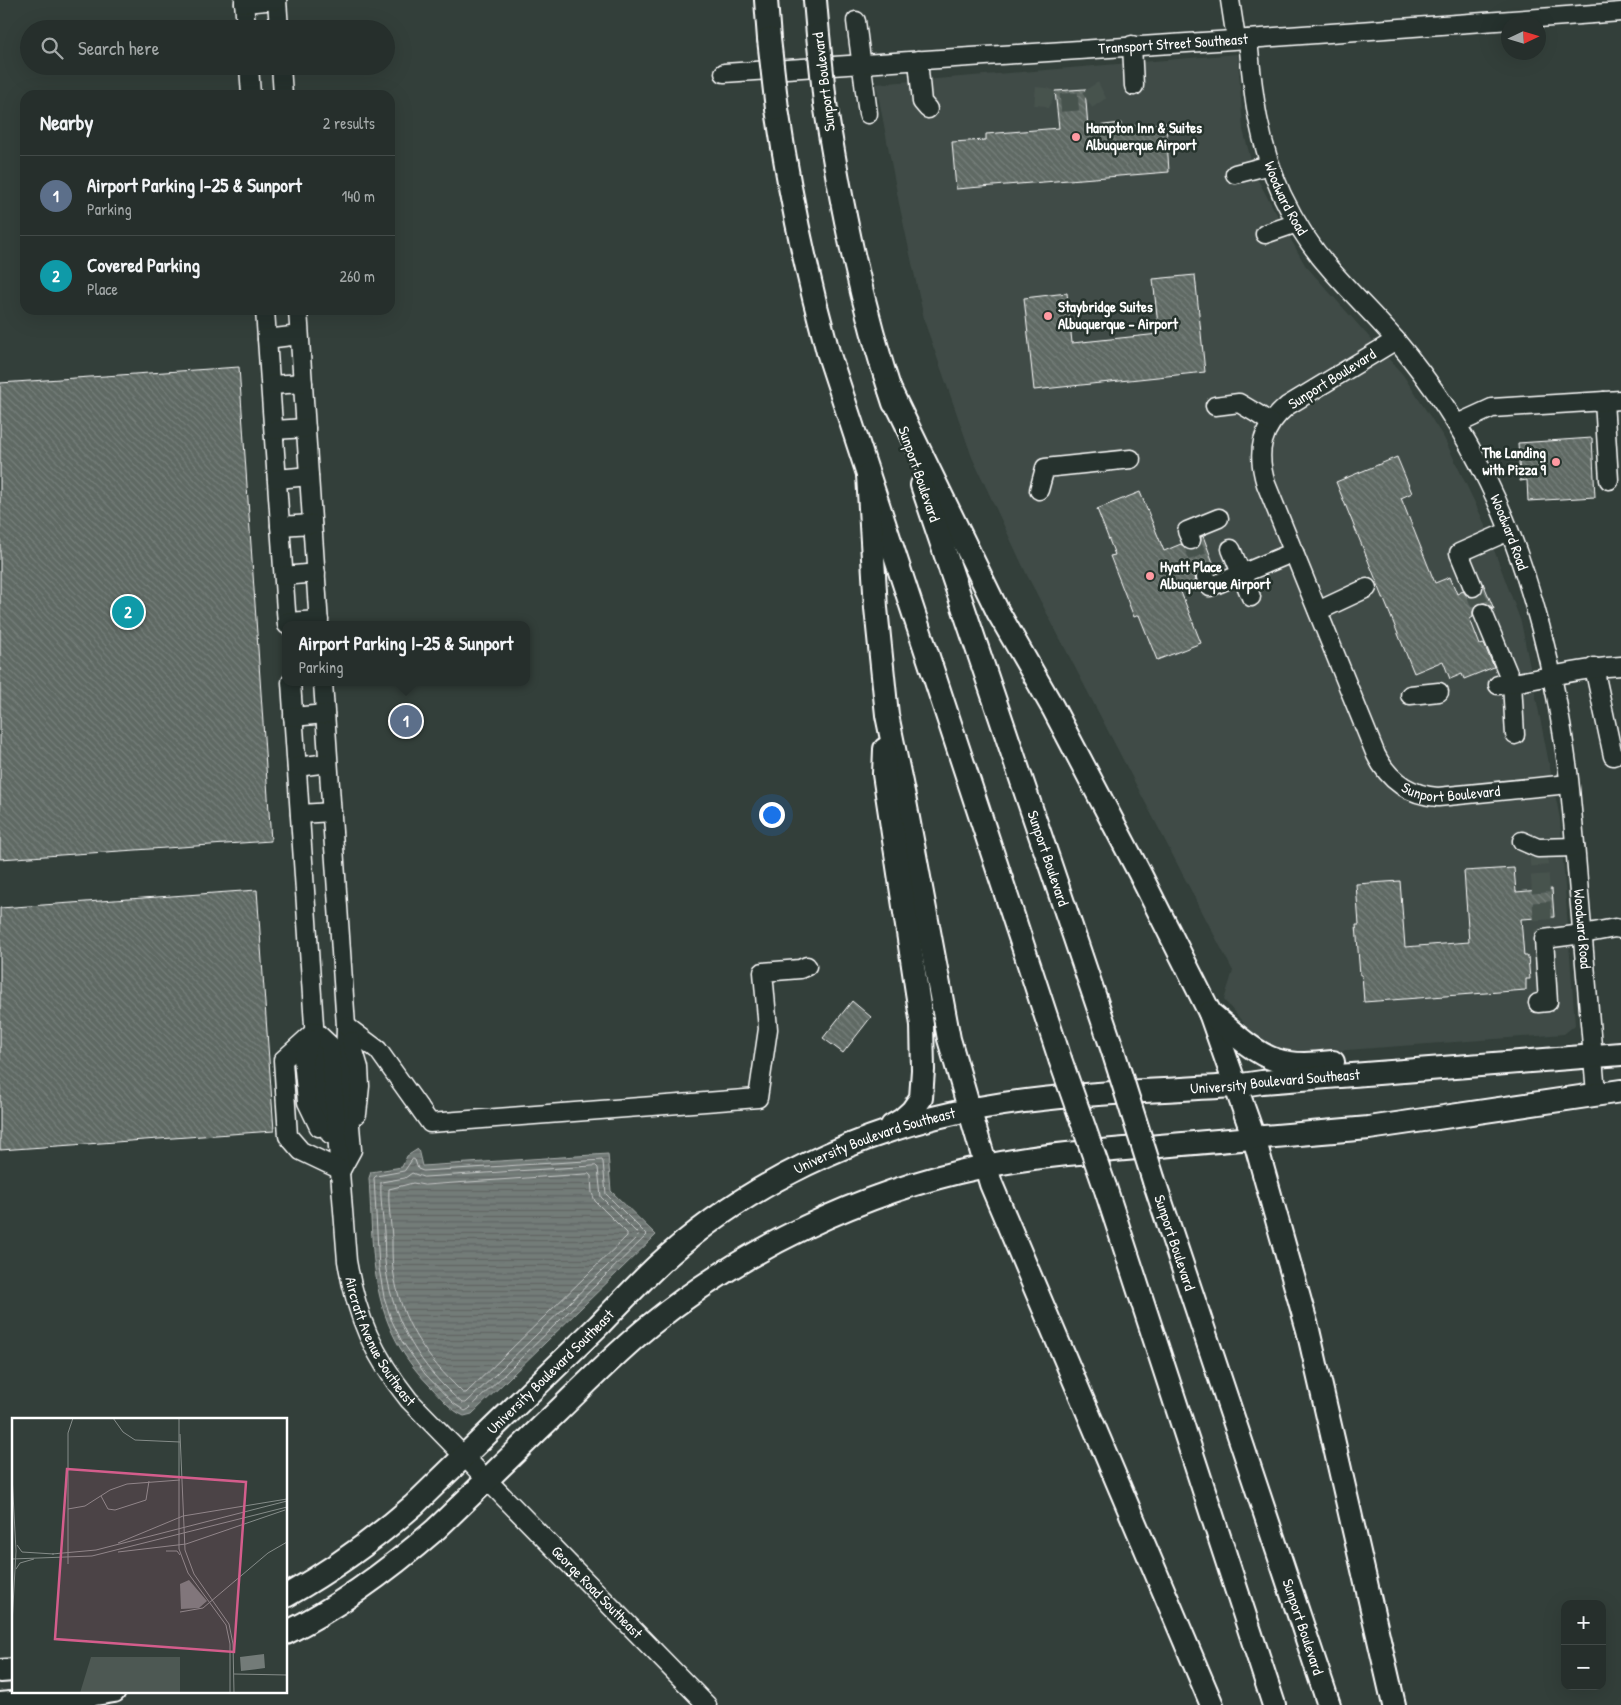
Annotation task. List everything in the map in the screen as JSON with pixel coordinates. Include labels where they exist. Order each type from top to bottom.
[{"type":"main road","points":[[766,0],[777,109],[790,192],[828,352],[1060,1059],[1105,1187],[1274,1705]]},
{"type":"main road","name":"Sunport Boulevard","points":[[815,0],[825,103],[835,167],[850,242],[890,390],[1113,1050],[1154,1181],[1329,1705]]},
{"type":"main road","points":[[890,390],[998,612],[1062,725],[1210,1013],[1254,1138],[1308,1330],[1394,1705]]},
{"type":"main road","points":[[868,475],[876,608],[887,716],[949,1039],[991,1184],[1212,1705]]},
{"type":"main road","points":[[866,1140],[902,1120],[912,1111],[921,1098],[923,1070],[922,1025],[884,774],[887,716]]},
{"type":"main road","points":[[1210,1013],[1260,1052],[1274,1060],[1289,1063],[1317,1064],[1504,1049],[1530,1052],[1544,1060]]},
{"type":"main road","name":"University Boulevard Southeast","points":[[288,1595],[351,1556],[414,1505],[599,1326],[627,1295],[689,1239],[722,1214],[757,1192],[811,1163],[866,1140],[940,1116],[1057,1098],[1235,1086],[1262,1082],[1621,1054]]},
{"type":"main road","points":[[288,1632],[370,1583],[397,1562],[436,1529],[621,1350],[681,1302],[721,1275],[779,1241],[858,1205],[940,1178],[1024,1159],[1369,1128],[1596,1093],[1621,1091]]},
{"type":"main road","points":[[0,1704],[77,1697],[108,1692]]},
{"type":"street","points":[[245,20],[244,1],[277,0],[278,20]]},
{"type":"street","name":"Woodward Road","points":[[1230,0],[1242,39],[1257,116],[1270,165],[1283,197],[1313,248],[1331,271],[1396,340],[1423,374],[1456,424],[1489,483],[1526,579],[1552,676],[1569,784],[1596,1093]]},
{"type":"street","name":"Transport Street Southeast","points":[[724,73],[1621,12]]},
{"type":"street","points":[[856,21],[868,114]]},
{"type":"street","points":[[1132,45],[1134,86]]},
{"type":"street","points":[[918,60],[922,102],[928,109]]},
{"type":"street","points":[[250,75],[251,90]]},
{"type":"street","points":[[282,75],[283,90]]},
{"type":"street","points":[[1235,174],[1270,165]]},
{"type":"street","points":[[1265,234],[1297,223]]},
{"type":"street","points":[[266,315],[287,621]]},
{"type":"street","points":[[298,315],[319,621]]},
{"type":"street","points":[[267,339],[299,335]]},
{"type":"street","name":"Sunport Boulevard","points":[[1396,340],[1287,406],[1271,423],[1265,433],[1262,446],[1262,472],[1376,755],[1385,771],[1397,783],[1417,794],[1438,797],[1569,784]]},
{"type":"street","points":[[271,385],[303,383]]},
{"type":"street","points":[[1456,424],[1492,408],[1612,400],[1609,480]]},
{"type":"street","points":[[1215,406],[1239,403],[1271,423]]},
{"type":"street","points":[[274,430],[306,428]]},
{"type":"street","points":[[1039,490],[1045,468],[1131,460]]},
{"type":"street","points":[[277,479],[309,476]]},
{"type":"street","points":[[1191,540],[1187,531],[1219,518]]},
{"type":"street","points":[[280,526],[312,524]]},
{"type":"street","points":[[1473,587],[1460,554],[1509,531]]},
{"type":"street","points":[[1231,549],[1251,597]]},
{"type":"street","points":[[1206,577],[1210,587],[1294,552]]},
{"type":"street","points":[[284,576],[316,573]]},
{"type":"street","points":[[1318,611],[1367,588]]},
{"type":"street","points":[[1483,613],[1505,684],[1515,735]]},
{"type":"street","points":[[1505,684],[1532,681],[1594,668],[1621,666]]},
{"type":"street","points":[[1594,668],[1613,756]]},
{"type":"street","points":[[291,686],[314,1031],[303,1059],[307,1102],[341,1170]]},
{"type":"street","points":[[323,686],[346,1026],[345,1065],[352,1150],[341,1170]]},
{"type":"street","points":[[1410,695],[1439,692]]},
{"type":"street","points":[[293,717],[325,714]]},
{"type":"street","points":[[297,766],[328,763]]},
{"type":"street","points":[[300,814],[332,812]]},
{"type":"street","points":[[1522,841],[1538,848],[1575,847]]},
{"type":"street","points":[[1538,1003],[1548,1002],[1544,939],[1615,928],[1621,929]]},
{"type":"street","points":[[346,1026],[378,1050],[430,1123],[758,1098],[768,1029],[763,972],[800,969],[807,966]]},
{"type":"street","points":[[314,1031],[283,1060],[288,1136],[300,1151],[341,1170]]},
{"type":"street","name":"Aircraft Avenue Southeast","points":[[314,1031],[330,1045],[347,1261],[358,1311],[367,1335],[378,1358],[398,1387],[486,1480]]},
{"type":"street","name":"George Road Southeast","points":[[486,1480],[707,1705]]},
{"type":"shaded area","points":[[1238,54],[1243,130],[1255,175],[1305,265],[1403,375],[1444,438],[1482,518],[1521,622],[1560,819],[1575,1025],[1564,1034],[1293,1054],[1259,1041],[1224,1000],[1233,971],[1027,575],[972,457],[925,323],[876,84]]},
{"type":"water","points":[[418,1149],[422,1166],[608,1154],[611,1191],[656,1235],[472,1414],[464,1416],[446,1403],[410,1362],[395,1338],[385,1314],[378,1289],[374,1263],[369,1178],[371,1172],[402,1167],[407,1156]]},
{"type":"building","name":"Hampton Inn & Suites Albuquerque Airport","points":[[1085,89],[1088,127],[1121,123],[1121,127],[1166,123],[1169,172],[956,189],[952,142],[986,140],[986,134],[1059,128],[1055,91]]},
{"type":"building","name":"Staybridge Suites Albuquerque - Airport","points":[[1195,275],[1205,372],[1034,390],[1024,298],[1067,293],[1072,343],[1159,334],[1153,279]]},
{"type":"building","points":[[239,367],[271,841],[0,859],[0,383]]},
{"type":"building","name":"The Landing with Pizza 9","points":[[1592,438],[1595,497],[1528,501],[1527,480],[1520,481],[1518,443]]},
{"type":"building","points":[[1397,457],[1412,493],[1401,498],[1435,583],[1450,577],[1457,594],[1463,591],[1472,598],[1482,593],[1483,583],[1494,609],[1485,603],[1479,603],[1473,611],[1473,617],[1470,619],[1480,645],[1484,644],[1494,667],[1464,679],[1462,674],[1450,679],[1443,661],[1414,673],[1336,482]]},
{"type":"building","name":"Hyatt Place Albuquerque Airport","points":[[1140,492],[1164,551],[1181,544],[1185,549],[1195,550],[1200,546],[1201,537],[1203,536],[1217,573],[1208,567],[1203,567],[1197,571],[1196,581],[1179,587],[1201,643],[1157,660],[1139,615],[1134,617],[1110,556],[1115,555],[1097,509]]},
{"type":"building","points":[[1514,868],[1516,892],[1552,889],[1554,917],[1521,919],[1524,956],[1528,956],[1530,979],[1526,979],[1526,990],[1364,1002],[1356,925],[1359,925],[1356,884],[1400,881],[1405,947],[1469,942],[1464,871]]},
{"type":"building","points":[[257,890],[274,1131],[0,1150],[0,908]]},
{"type":"building","points":[[852,1001],[871,1017],[843,1053],[823,1038]]},
{"type":"tunnel","points":[[1035,96],[1046,97],[1057,103],[1086,101],[1109,87]]},
{"type":"tunnel","points":[[1191,540],[1206,577]]},
{"type":"tunnel","points":[[1473,587],[1483,613]]},
{"type":"tunnel","points":[[1538,848],[1544,939]]},
{"type":"place","name":"Hampton Inn & Suites Albuquerque Airport","points":[[1076,137]]},
{"type":"place","name":"Staybridge Suites Albuquerque - Airport","points":[[1048,316]]},
{"type":"place","name":"The Landing with Pizza 9","points":[[1556,462]]},
{"type":"place","name":"Hyatt Place Albuquerque Airport","points":[[1150,576]]},
{"type":"place","name":"Covered Parking","points":[[128,612]]},
{"type":"place","name":"Airport Parking I-25 & Sunport","points":[[406,721]]}]
